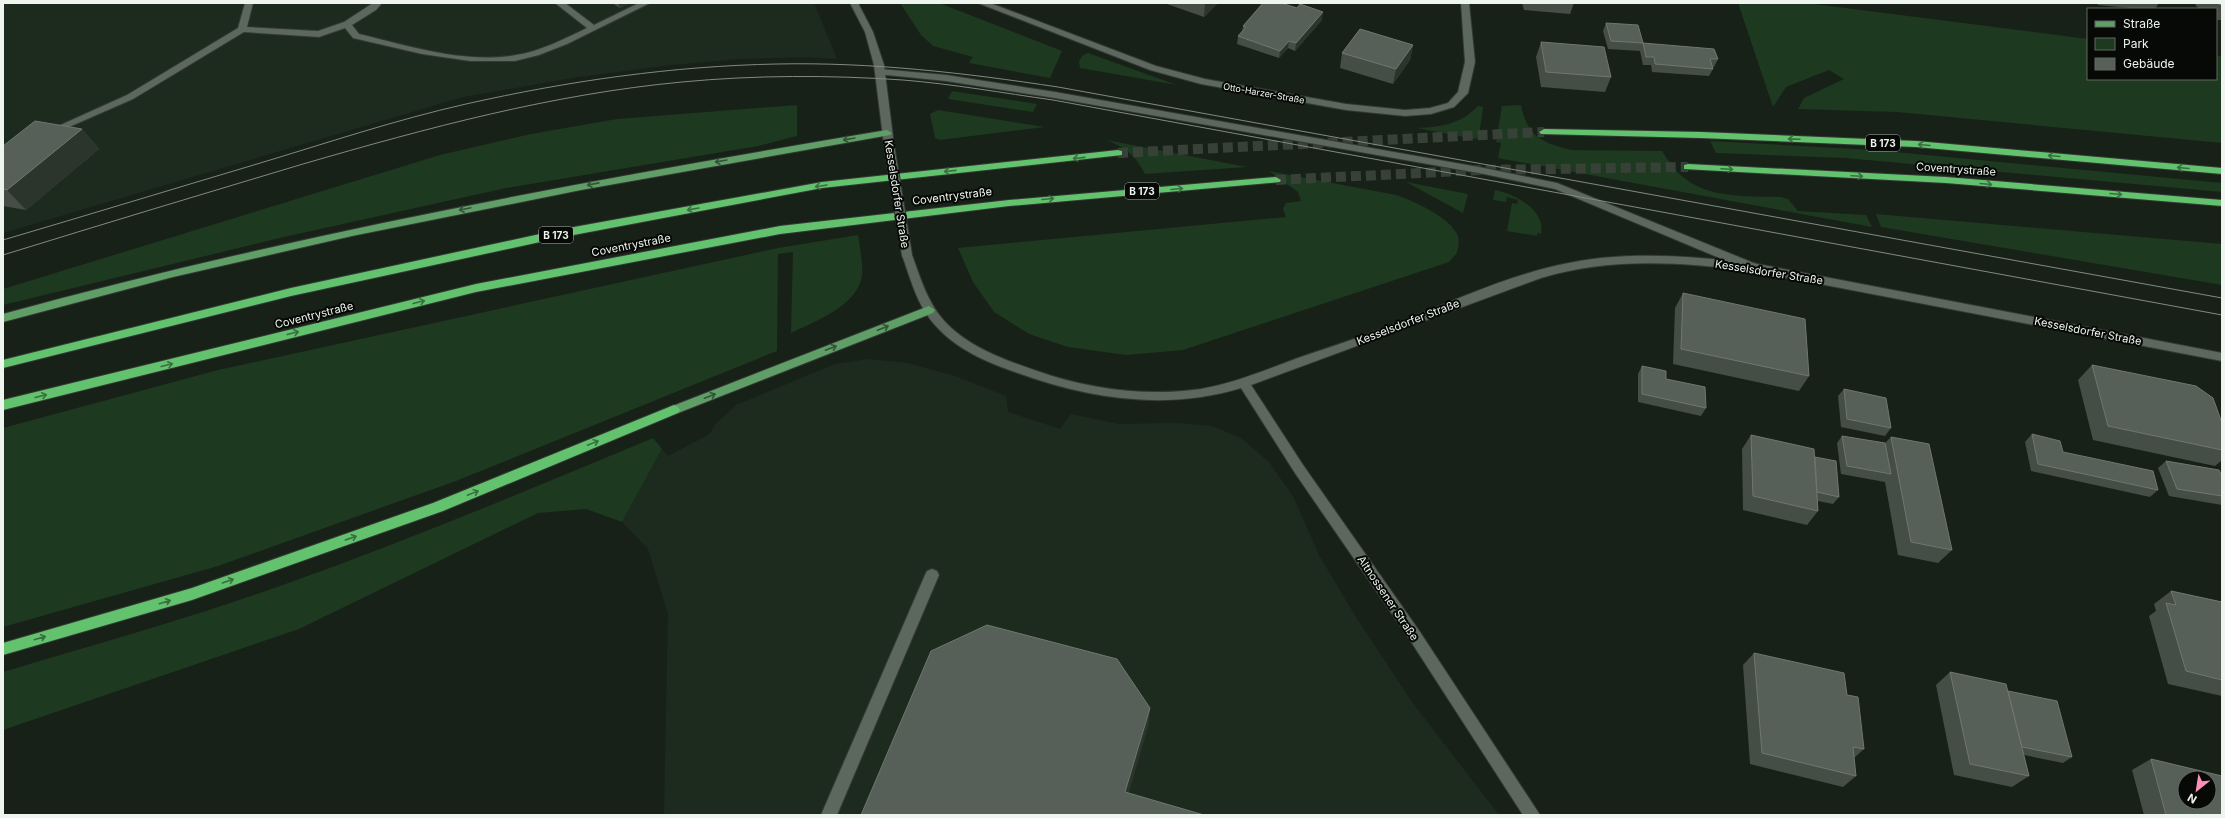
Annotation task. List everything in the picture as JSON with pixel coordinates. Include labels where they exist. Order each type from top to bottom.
[{"type":"highway","name":"B 173","points":[[1544,132],[1701,135],[1916,144],[2222,171]]},
{"type":"highway","name":"B 173","points":[[3,364],[291,292],[571,232],[822,185],[1118,154]]},
{"type":"highway","name":"Coventrystraße","points":[[1688,167],[1946,180],[2222,203]]},
{"type":"highway","name":"Coventrystraße","points":[[3,405],[476,288],[780,230],[1009,203],[1276,180]]},
{"type":"highway","points":[[3,649],[192,594],[438,507],[674,410]]},
{"type":"main road","points":[[3,318],[274,249],[484,205],[612,180],[887,133]]},
{"type":"main road","points":[[674,410],[929,310]]},
{"type":"street","points":[[242,29],[249,3]]},
{"type":"street","points":[[39,135],[130,97],[242,29],[318,34],[347,24],[373,8],[378,3]]},
{"type":"street","points":[[558,3],[592,28]]},
{"type":"street","points":[[347,24],[356,36],[457,58],[495,60],[535,54],[646,3]]},
{"type":"street","name":"Kesselsdorfer Straße","points":[[854,3],[868,32],[880,72],[887,133],[907,255],[929,310],[951,336],[976,351],[1050,381],[1089,390],[1144,396],[1189,395],[1243,382],[1400,326],[1504,285],[1560,269],[1616,260],[1712,262],[1752,267],[2222,357]]},
{"type":"street","name":"Otto-Harzer-Straße","points":[[982,3],[1153,68],[1204,82],[1346,107],[1405,113],[1431,111],[1451,105],[1463,94],[1470,62],[1465,3]]},
{"type":"street","points":[[880,72],[946,78],[1055,95],[1484,171],[1557,186],[1752,267]]},
{"type":"street","name":"Altnossener Straße","points":[[1243,382],[1300,469],[1415,636],[1532,815]]},
{"type":"street","points":[[829,815],[932,575]]},
{"type":"shaded area","points":[[3,3],[814,3],[837,59],[807,57],[739,59],[672,65],[578,77],[463,97],[3,233]]},
{"type":"shaded area","points":[[869,359],[907,363],[955,376],[1006,396],[1008,412],[1060,429],[1071,414],[1119,424],[1176,423],[1212,426],[1241,438],[1269,462],[1293,496],[1319,555],[1354,614],[1412,702],[1499,815],[664,815],[668,614],[648,549],[622,522],[662,449],[668,456],[710,434],[714,426],[736,405],[835,364]]},
{"type":"green space","points":[[900,3],[939,3],[1062,51],[1050,78],[969,63],[973,57],[933,46],[921,35]]},
{"type":"green space","points":[[1738,3],[1806,3],[2087,39],[2087,80],[2217,80],[2217,56],[2222,56],[2222,143],[1897,112],[1798,109],[1804,98],[1844,79],[1829,70],[1786,87],[1773,107]]},
{"type":"green space","points":[[1088,53],[1177,85],[1080,68],[1079,62],[1082,56]]},
{"type":"green space","points":[[952,91],[1037,104],[1033,112],[948,99]]},
{"type":"green space","points":[[797,105],[797,136],[758,146],[506,188],[284,237],[3,305],[3,289],[440,155],[531,134],[617,119]]},
{"type":"green space","points":[[1521,105],[1527,124],[1532,131],[1544,141],[1552,144],[1572,150],[1662,151],[1671,165],[1683,177],[1693,184],[1705,189],[1730,195],[1781,197],[1788,199],[1798,211],[1866,215],[1872,227],[1498,158],[1501,143],[1496,142],[1502,106]]},
{"type":"green space","points":[[1478,106],[1483,107],[1479,136],[1475,139],[1417,128],[1434,127],[1458,121]]},
{"type":"green space","points":[[938,110],[1045,127],[940,140],[935,138],[930,114]]},
{"type":"green space","points":[[1106,140],[1247,167],[1145,174],[1134,157],[1124,149]]},
{"type":"green space","points":[[1710,141],[1874,150],[2222,183],[2222,192],[1845,158],[1716,153]]},
{"type":"green space","points":[[1269,171],[1396,195],[1412,201],[1430,210],[1453,228],[1458,239],[1457,253],[1449,262],[1183,350],[1126,355],[1068,347],[1029,334],[994,312],[973,282],[958,248],[1286,217],[1283,209],[1286,203],[1301,201],[1298,192]]},
{"type":"green space","points":[[1406,182],[1468,194],[1463,213]]},
{"type":"green space","points":[[1495,190],[1519,199],[1534,210],[1539,217],[1541,234],[1537,233],[1537,236],[1507,231],[1512,203],[1517,204],[1518,200],[1507,197],[1506,202],[1493,200]]},
{"type":"green space","points":[[1876,214],[2222,244],[2222,285],[1881,227]]},
{"type":"green space","points":[[858,235],[862,260],[862,275],[859,286],[853,295],[844,304],[823,318],[791,333],[793,252],[778,254],[777,351],[456,481],[218,566],[3,627],[3,428],[218,370],[778,248]]},
{"type":"green space","points":[[653,438],[662,449],[622,522],[586,509],[538,513],[299,629],[3,730],[3,672],[209,610],[321,571],[543,484]]},
{"type":"building","points":[[1263,3],[1281,3],[1297,8],[1300,4],[1323,12],[1296,43],[1289,41],[1280,51],[1238,36],[1246,27],[1243,26]]},
{"type":"building","points":[[1606,23],[1638,25],[1643,43],[1611,41]]},
{"type":"building","points":[[1360,29],[1413,45],[1396,69],[1342,53]]},
{"type":"building","points":[[1541,42],[1604,47],[1611,77],[1546,72]]},
{"type":"building","points":[[1643,43],[1714,49],[1718,59],[1710,59],[1713,69],[1655,64],[1654,57],[1646,57]]},
{"type":"building","points":[[35,121],[82,129],[7,190],[3,189],[3,146]]},
{"type":"building","points":[[1683,293],[1805,319],[1809,376],[1681,349]]},
{"type":"building","points":[[2092,365],[2196,386],[2213,398],[2222,423],[2222,450],[2108,426]]},
{"type":"building","points":[[1642,366],[1666,371],[1666,379],[1705,387],[1706,408],[1642,394]]},
{"type":"building","points":[[1844,389],[1886,398],[1891,428],[1847,419]]},
{"type":"building","points":[[2032,434],[2060,441],[2063,452],[2153,471],[2158,490],[2038,464]]},
{"type":"building","points":[[1751,435],[1814,449],[1818,511],[1753,496]]},
{"type":"building","points":[[1842,436],[1885,443],[1891,474],[1847,466]]},
{"type":"building","points":[[1891,437],[1929,444],[1952,550],[1911,542]]},
{"type":"building","points":[[1815,457],[1836,461],[1839,497],[1817,492]]},
{"type":"building","points":[[2166,461],[2219,470],[2222,476],[2222,496],[2177,489]]},
{"type":"building","points":[[2171,591],[2222,602],[2222,680],[2186,671],[2166,603],[2176,605]]},
{"type":"building","points":[[987,625],[1117,659],[1150,708],[1125,792],[1204,815],[861,815],[931,651]]},
{"type":"building","points":[[1754,653],[1844,673],[1847,695],[1858,697],[1864,749],[1853,747],[1856,776],[1762,753]]},
{"type":"building","points":[[1950,672],[2006,684],[2029,776],[1970,764]]},
{"type":"building","points":[[2008,691],[2057,701],[2072,757],[2022,747]]},
{"type":"building","points":[[2151,759],[2197,770],[2177,770],[2177,810],[2217,810],[2217,775],[2222,776],[2222,815],[2166,815]]},
{"type":"tunnel","points":[[1118,153],[1544,132]]},
{"type":"tunnel","points":[[1276,180],[1482,170],[1688,167]]},
{"type":"tram line","points":[[3,240],[387,124],[466,104],[543,88],[660,71],[738,65],[813,64],[883,67],[953,73],[1058,87],[2222,298]]},
{"type":"tram line","points":[[3,255],[303,164],[443,125],[538,104],[634,87],[682,82],[792,76],[848,77],[903,80],[959,86],[1053,100],[2222,315]]}]
